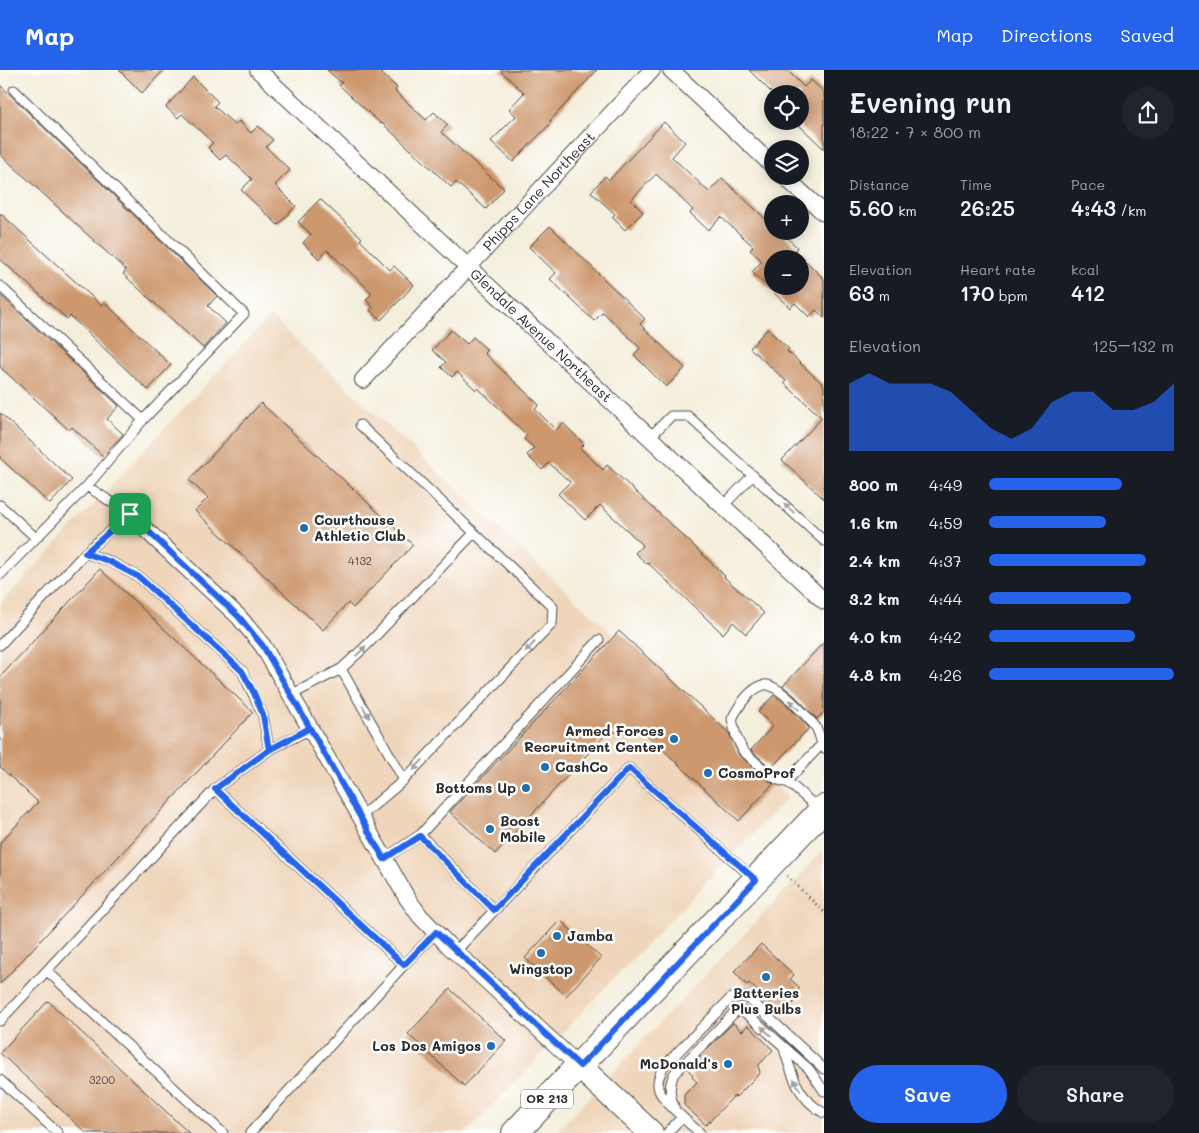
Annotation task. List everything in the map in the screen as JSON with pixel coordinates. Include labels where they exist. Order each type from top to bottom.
[{"type":"main road","name":"OR 213","points":[[515,1133],[823,810]]},
{"type":"street","name":"Glendale Avenue Northeast","points":[[258,70],[824,601]]},
{"type":"street","name":"Phipps Lane Northeast","points":[[363,380],[652,70]]},
{"type":"street","points":[[671,70],[764,157]]},
{"type":"street","points":[[794,185],[824,213]]},
{"type":"street","points":[[130,514],[239,617],[263,646],[384,859],[420,916],[455,952],[651,1133]]},
{"type":"lane","points":[[0,574],[86,486],[143,420],[244,314],[14,90]]},
{"type":"lane","points":[[0,286],[143,420]]},
{"type":"lane","points":[[650,438],[671,416],[688,416],[824,541]]},
{"type":"lane","points":[[360,425],[553,607],[552,624],[404,780],[360,817]]},
{"type":"lane","points":[[723,506],[753,475]]},
{"type":"lane","points":[[0,645],[85,553],[130,514],[86,486]]},
{"type":"lane","points":[[0,505],[36,538]]},
{"type":"lane","points":[[291,695],[342,670],[474,533]]},
{"type":"lane","points":[[85,553],[108,561],[139,577],[242,671],[263,715],[269,750]]},
{"type":"lane","points":[[384,859],[420,836],[599,640]]},
{"type":"lane","points":[[342,670],[404,780]]},
{"type":"lane","points":[[786,782],[823,746],[815,727],[780,692],[769,685],[763,685],[755,689],[742,703],[732,719],[736,736],[743,752],[770,775],[786,782],[823,810]]},
{"type":"lane","points":[[0,1021],[215,789],[269,750],[310,728]]},
{"type":"lane","points":[[455,952],[629,768],[764,871]]},
{"type":"lane","points":[[215,789],[404,965]]},
{"type":"lane","points":[[420,836],[494,910]]},
{"type":"lane","points":[[250,1133],[436,932]]},
{"type":"lane","points":[[47,971],[223,1133]]},
{"type":"lane","points":[[700,1133],[682,1117],[659,1090],[658,1079],[663,1067],[731,998],[747,997],[824,1069]]},
{"type":"lane","points":[[675,1109],[670,1090],[670,1082],[674,1074],[736,1011],[743,1012],[809,1069],[824,1091]]},
{"type":"lane","points":[[784,1049],[797,1086],[811,1104],[824,1112]]},
{"type":"lane","points":[[0,1080],[58,1133]]},
{"type":"lane","points":[[667,1133],[682,1117]]},
{"type":"path","points":[[764,871],[824,912]]},
{"type":"shaded area","points":[[270,316],[788,797],[466,1133],[0,1133],[0,604]]},
{"type":"shaded area","points":[[824,850],[824,1133],[555,1133]]},
{"type":"building","points":[[119,70],[164,70],[142,93]]},
{"type":"building","points":[[327,70],[378,70],[397,88],[395,91],[426,120],[434,112],[448,125],[441,132],[504,189],[486,209],[456,182],[451,187],[339,85],[342,83]]},
{"type":"building","points":[[500,70],[597,70],[550,121],[551,123],[513,162],[491,141],[516,116],[509,109],[524,93]]},
{"type":"building","points":[[749,70],[787,70],[802,85],[764,85]]},
{"type":"building","points":[[193,77],[218,102],[214,106],[235,125],[239,121],[251,133],[258,126],[273,140],[266,147],[290,170],[275,185],[296,206],[278,225],[241,190],[252,179],[226,155],[220,160],[208,148],[213,143],[182,114],[178,118],[166,107]]},
{"type":"building","points":[[811,80],[824,92],[824,149],[804,130],[809,130],[809,85],[806,85]]},
{"type":"building","points":[[0,85],[217,296],[208,306],[226,323],[203,348],[123,274],[126,270],[0,154]]},
{"type":"building","points":[[664,122],[685,142],[672,157],[709,192],[722,178],[764,217],[764,240],[790,240],[797,247],[795,250],[764,250],[764,283],[752,272],[762,261],[750,250],[753,246],[721,217],[708,230],[690,213],[693,210],[656,174],[631,200],[643,212],[625,230],[612,217],[615,214],[591,192],[605,176],[609,180]]},
{"type":"building","points":[[320,199],[362,238],[360,240],[390,270],[394,266],[414,285],[381,320],[370,310],[373,307],[366,300],[372,293],[327,250],[319,259],[303,243],[311,234],[298,222]]},
{"type":"building","points":[[0,213],[101,305],[104,302],[171,365],[148,390],[70,316],[67,319],[0,259]]},
{"type":"building","points":[[550,226],[645,319],[640,324],[685,368],[666,387],[634,355],[640,348],[603,312],[594,321],[550,279],[556,273],[529,247]]},
{"type":"building","points":[[809,264],[824,279],[824,318],[816,310],[809,317],[795,303],[790,308],[776,295],[809,295]]},
{"type":"building","points":[[0,295],[119,406],[107,419],[123,434],[103,456],[72,427],[69,430],[0,367]]},
{"type":"building","points":[[767,329],[789,349],[787,351],[824,385],[824,499],[782,460],[822,418],[750,348]]},
{"type":"building","points":[[451,330],[467,344],[473,337],[487,350],[484,353],[539,405],[535,409],[556,430],[563,423],[584,444],[580,448],[603,470],[607,465],[764,613],[746,634],[733,622],[723,634],[635,553],[643,545],[600,505],[585,520],[558,494],[570,482],[549,463],[542,470],[527,455],[534,448],[524,439],[527,435],[478,388],[476,390],[457,372],[452,377],[441,367],[446,362],[432,350]]},
{"type":"building","name":"Courthouse Athletic Club","points":[[261,403],[413,545],[353,608],[348,603],[323,630],[195,511],[208,498],[189,480]]},
{"type":"building","points":[[0,413],[72,480],[50,504],[0,458]]},
{"type":"building","points":[[100,569],[253,712],[0,984],[0,843],[38,802],[0,767],[0,677]]},
{"type":"building","points":[[619,631],[729,733],[739,755],[773,784],[739,821],[644,732],[608,732],[495,854],[450,812]]},
{"type":"building","points":[[824,642],[824,712],[817,719],[783,686]]},
{"type":"building","points":[[774,695],[787,705],[809,728],[771,768],[751,750],[773,726],[758,712]]},
{"type":"building","points":[[560,920],[601,958],[566,996],[525,958]]},
{"type":"building","name":"Batteries Plus Bulbs","points":[[761,944],[794,975],[790,979],[799,987],[797,999],[782,1015],[749,983],[747,985],[734,972]]},
{"type":"building","points":[[450,989],[506,1041],[464,1086],[408,1034]]},
{"type":"building","points":[[48,1001],[189,1133],[86,1133],[0,1053]]},
{"type":"building","points":[[733,1023],[742,1031],[748,1025],[773,1050],[758,1066],[760,1073],[706,1125],[684,1105],[684,1095],[697,1082],[687,1069]]},
{"type":"place","name":"Courthouse Athletic Club","points":[[304,528]]},
{"type":"place","name":"Armed Forces Recruitment Center","points":[[674,739]]},
{"type":"place","name":"CashCo","points":[[545,767]]},
{"type":"place","name":"CosmoProf","points":[[708,773]]},
{"type":"place","name":"Bottoms Up","points":[[526,788]]},
{"type":"place","name":"Boost Mobile","points":[[490,829]]},
{"type":"place","name":"Jamba","points":[[557,936]]},
{"type":"place","name":"Wingstop","points":[[541,953]]},
{"type":"place","name":"Batteries Plus Bulbs","points":[[766,977]]},
{"type":"place","name":"Los Dos Amigos","points":[[491,1046]]},
{"type":"place","name":"McDonald's","points":[[728,1064]]},
{"type":"route","points":[[130,514],[85,553],[108,561],[139,577],[242,671],[263,715],[269,750],[310,728],[384,859],[420,836],[494,910],[629,768],[756,880],[580,1066],[436,932],[404,965],[215,789],[269,750],[310,728],[263,646],[254,634],[239,617],[130,514]]}]
